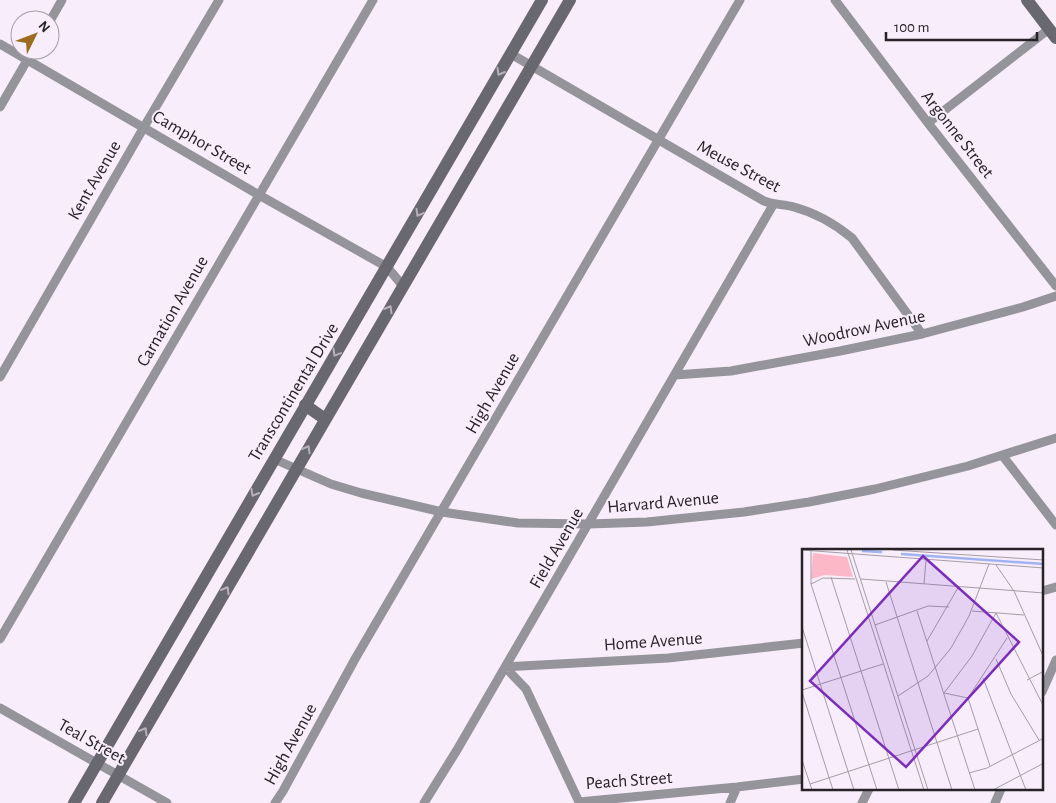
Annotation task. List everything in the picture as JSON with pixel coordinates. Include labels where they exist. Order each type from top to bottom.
[{"type":"street","name":"Kent Avenue","points":[[0,377],[219,0]]},
{"type":"street","name":"Carnation Avenue","points":[[0,639],[373,0]]},
{"type":"street","name":"Transcontinental Drive","points":[[74,803],[542,0]]},
{"type":"street","points":[[102,803],[570,0]]},
{"type":"street","name":"High Avenue","points":[[275,803],[355,659],[740,0]]},
{"type":"street","name":"Argonne Street","points":[[834,0],[1056,286]]},
{"type":"street","points":[[928,123],[1053,34],[1027,0]]},
{"type":"street","name":"Meuse Street","points":[[511,54],[764,201],[773,205],[793,206],[816,214],[841,229],[852,238],[922,334]]},
{"type":"street","name":"Camphor Street","points":[[27,60],[387,267]]},
{"type":"street","points":[[0,107],[27,60]]},
{"type":"street","name":"Field Avenue","points":[[424,803],[589,524],[773,205]]},
{"type":"street","points":[[387,267],[403,286]]},
{"type":"street","name":"Woodrow Avenue","points":[[675,375],[731,371],[840,352],[922,334],[1023,307],[1056,296]]},
{"type":"street","points":[[305,405],[325,419]]},
{"type":"street","name":"Harvard Avenue","points":[[274,459],[331,484],[442,512],[518,523],[589,524],[647,522],[744,512],[810,502],[922,478],[968,466],[1056,438]]},
{"type":"street","points":[[1002,455],[1056,525]]},
{"type":"street","points":[[1044,590],[1056,586]]},
{"type":"street","name":"Home Avenue","points":[[505,667],[668,658],[802,643]]},
{"type":"street","points":[[1044,687],[1056,660]]},
{"type":"street","name":"Peach Street","points":[[505,667],[526,689],[579,802],[738,788],[802,779]]},
{"type":"street","name":"Teal Street","points":[[0,708],[167,803]]},
{"type":"street","points":[[730,803],[738,788]]},
{"type":"street","points":[[862,803],[868,790]]},
{"type":"street","points":[[995,803],[1001,790]]}]
